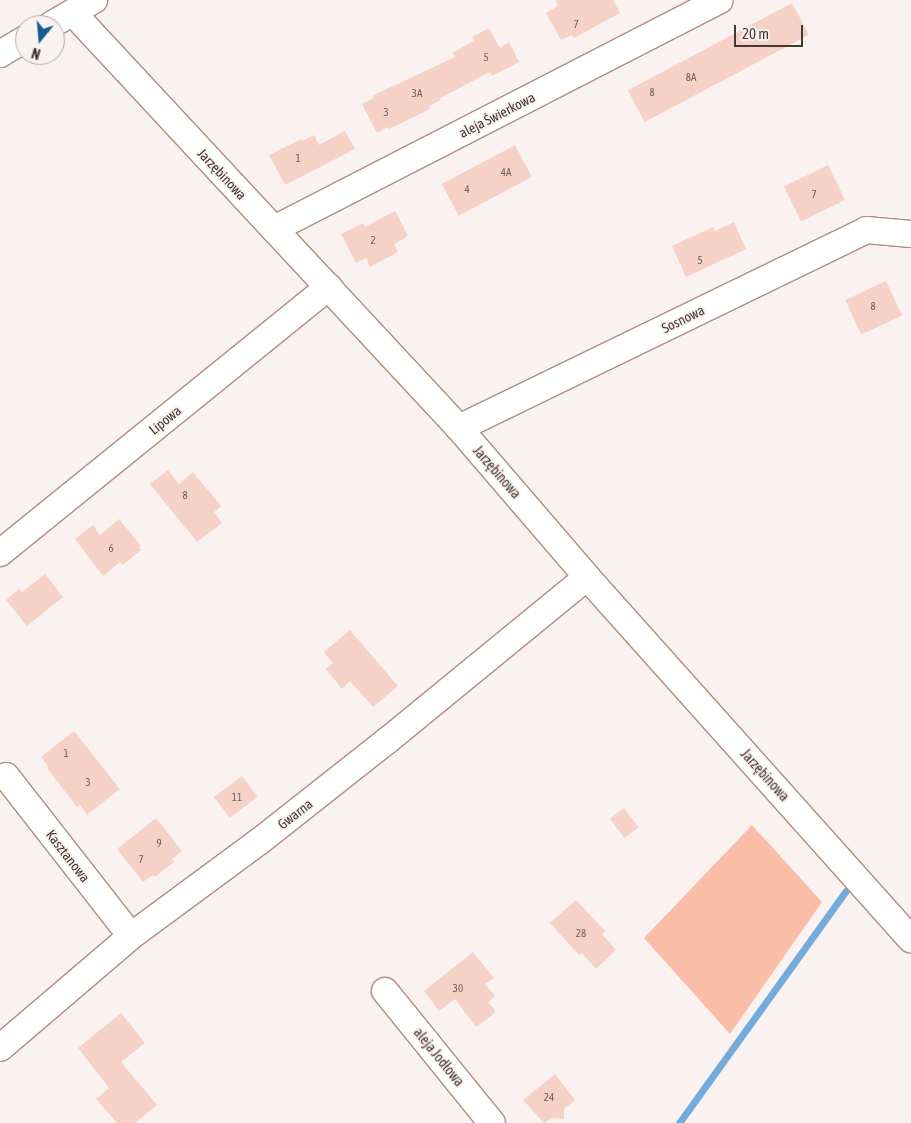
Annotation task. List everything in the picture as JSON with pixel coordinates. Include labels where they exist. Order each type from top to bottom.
[{"type":"street","name":"aleja Świerkowa","points":[[274,230],[720,0]]},
{"type":"street","name":"Jarzębinowa","points":[[73,13],[459,428],[587,577],[911,939]]},
{"type":"street","points":[[0,54],[15,44]]},
{"type":"street","name":"Sosnowa","points":[[459,428],[866,230],[911,234]]},
{"type":"street","name":"Lipowa","points":[[0,553],[329,287]]},
{"type":"street","name":"Gwarna","points":[[0,1048],[131,936],[260,841],[388,740],[587,577]]},
{"type":"street","name":"Kasztanowa","points":[[6,776],[131,936]]},
{"type":"street","name":"aleja Jodłowa","points":[[385,990],[492,1123]]},
{"type":"shaded area","points":[[752,825],[822,902],[730,1034],[644,938]]},
{"type":"building","points":[[556,0],[613,0],[620,13],[574,38],[572,35],[561,40],[546,13],[558,6]]},
{"type":"building","points":[[792,3],[809,35],[645,122],[628,90]]},
{"type":"building","points":[[489,28],[500,48],[509,42],[519,62],[492,76],[490,72],[440,98],[441,100],[429,106],[430,109],[377,133],[362,104],[374,98],[372,96],[455,57],[452,53],[474,41],[472,37]]},
{"type":"building","points":[[345,131],[355,149],[285,185],[269,155],[301,139],[302,141],[314,135],[319,145]]},
{"type":"building","points":[[515,145],[532,177],[459,216],[442,184]]},
{"type":"building","points":[[828,165],[845,200],[801,222],[784,186]]},
{"type":"building","points":[[395,211],[408,236],[394,244],[398,252],[370,267],[366,258],[356,263],[341,234],[363,223],[365,227]]},
{"type":"building","points":[[734,222],[746,249],[686,277],[672,246],[713,227],[715,231]]},
{"type":"building","points":[[886,281],[902,315],[861,334],[845,300]]},
{"type":"building","points":[[168,470],[179,484],[193,472],[221,506],[214,512],[222,523],[197,542],[150,484]]},
{"type":"building","points":[[119,519],[141,546],[139,547],[141,550],[123,565],[120,562],[103,576],[75,539],[93,525],[100,535]]},
{"type":"building","points":[[45,574],[63,597],[27,626],[6,600],[19,589],[22,592]]},
{"type":"building","points":[[350,630],[398,686],[373,707],[350,681],[342,689],[326,669],[333,663],[324,652]]},
{"type":"building","points":[[74,731],[120,789],[87,815],[80,805],[77,807],[47,768],[49,767],[41,757]]},
{"type":"building","points":[[242,776],[258,797],[230,818],[214,797]]},
{"type":"building","points":[[624,808],[639,827],[625,838],[610,819]]},
{"type":"building","points":[[156,818],[182,851],[172,859],[174,862],[155,877],[153,875],[143,882],[117,849]]},
{"type":"building","points":[[576,900],[605,931],[602,934],[616,950],[596,969],[582,953],[579,955],[550,923]]},
{"type":"building","points":[[473,952],[494,978],[485,984],[495,996],[488,1002],[496,1012],[476,1027],[455,999],[439,1011],[424,991]]},
{"type":"building","points":[[121,1013],[145,1043],[121,1062],[157,1105],[135,1123],[117,1123],[96,1099],[109,1088],[78,1048]]},
{"type":"building","points":[[555,1074],[575,1100],[564,1109],[564,1119],[553,1118],[544,1123],[523,1100]]},
{"type":"waterway","points":[[679,1123],[846,891]]}]
